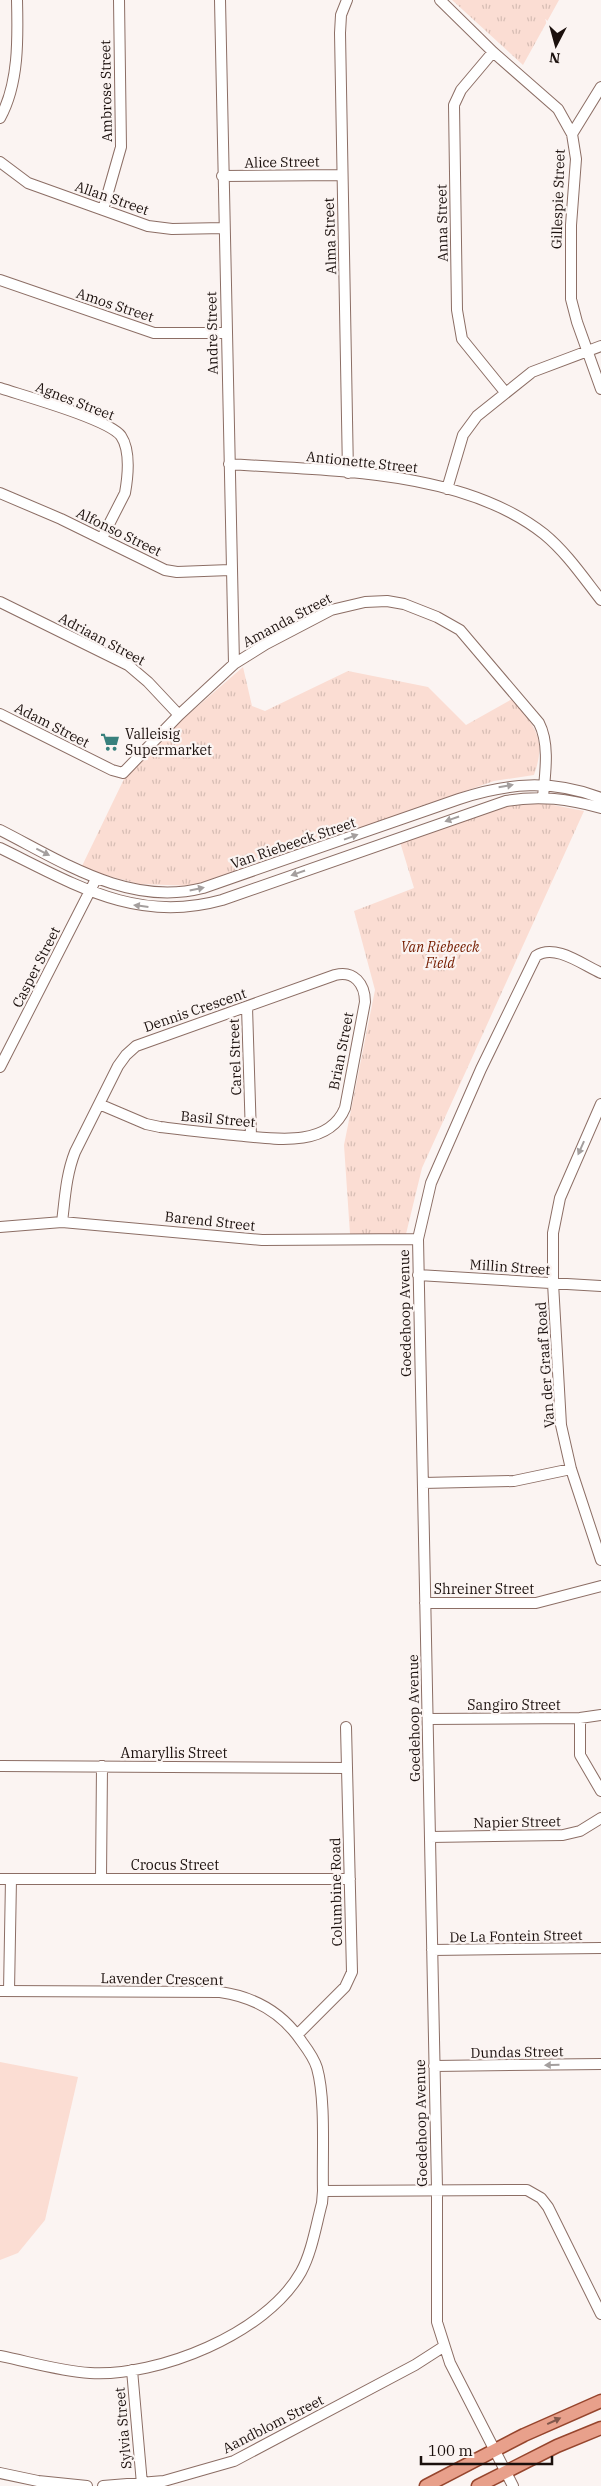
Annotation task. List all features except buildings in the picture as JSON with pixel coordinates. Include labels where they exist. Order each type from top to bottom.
[{"type":"main road","points":[[426,2486],[572,2412],[601,2401]]},
{"type":"main road","points":[[478,2486],[557,2446],[601,2428]]},
{"type":"street","points":[[0,118],[8,98],[16,56],[17,0]]},
{"type":"street","name":"Ambrose Street","points":[[103,210],[121,148],[119,0]]},
{"type":"street","name":"Andre Street","points":[[220,0],[230,570],[234,664]]},
{"type":"street","name":"Alma Street","points":[[347,0],[342,15],[340,34],[348,473]]},
{"type":"street","name":"Gillespie Street","points":[[440,0],[494,52],[558,109],[572,134],[576,159],[571,225],[572,307],[601,389]]},
{"type":"street","name":"Anna Street","points":[[494,52],[461,90],[454,105],[457,310],[462,339],[505,392]]},
{"type":"street","points":[[572,134],[601,87]]},
{"type":"street","name":"Allan Street","points":[[0,162],[28,183],[154,227],[172,229],[224,228]]},
{"type":"street","name":"Alice Street","points":[[222,176],[342,175]]},
{"type":"street","name":"Amos Street","points":[[0,280],[154,333],[226,333]]},
{"type":"street","points":[[447,489],[466,428],[505,392],[532,372],[601,346]]},
{"type":"street","name":"Agnes Street","points":[[0,388],[104,424],[122,437],[127,457],[125,492],[102,538]]},
{"type":"street","name":"Antionette Street","points":[[229,464],[404,478],[488,502],[536,528],[559,548],[601,600]]},
{"type":"street","name":"Alfonso Street","points":[[0,493],[102,538],[171,572],[230,570]]},
{"type":"street","name":"Amanda Street","points":[[118,773],[127,771],[179,715],[234,664],[266,644],[338,607],[387,601],[419,609],[460,630],[540,723],[544,738],[543,798]]},
{"type":"street","name":"Adriaan Street","points":[[0,602],[128,665],[148,682],[179,715]]},
{"type":"street","name":"Adam Street","points":[[0,714],[118,773]]},
{"type":"street","name":"Van Riebeeck Street","points":[[0,830],[96,879],[123,888],[149,891],[198,890],[480,792],[514,785],[544,784],[577,790],[601,798]]},
{"type":"street","points":[[0,848],[89,892],[119,902],[146,907],[180,908],[202,905],[486,806],[516,799],[543,798],[568,799],[601,808]]},
{"type":"street","name":"Casper Street","points":[[0,1067],[96,879]]},
{"type":"street","name":"Goedehoop Avenue","points":[[513,2486],[444,2347],[436,2322],[434,2066],[418,1239],[431,1184],[481,1069],[536,956],[547,952],[559,953],[601,973]]},
{"type":"street","name":"Dennis Crescent","points":[[62,1222],[69,1168],[121,1061],[136,1046],[341,974],[351,976],[361,983]]},
{"type":"street","name":"Brian Street","points":[[336,1123],[345,1108],[365,1002],[365,993],[361,983]]},
{"type":"street","name":"Carel Street","points":[[247,1007],[251,1136]]},
{"type":"street","name":"Basil Street","points":[[99,1104],[152,1126],[251,1136],[292,1139],[322,1131],[336,1123]]},
{"type":"street","name":"Van der Graaf Road","points":[[601,1104],[560,1198],[554,1233],[554,1283],[561,1425],[571,1469],[601,1560]]},
{"type":"street","name":"Barend Street","points":[[0,1228],[62,1222],[269,1241],[418,1239]]},
{"type":"street","name":"Millin Street","points":[[418,1275],[601,1286]]},
{"type":"street","points":[[423,1483],[514,1481],[571,1469]]},
{"type":"street","name":"Shreiner Street","points":[[425,1603],[536,1603],[601,1586]]},
{"type":"street","name":"Sangiro Street","points":[[428,1719],[580,1718],[601,1715]]},
{"type":"street","points":[[580,1718],[580,1755],[601,1791]]},
{"type":"street","name":"Columbine Road","points":[[297,2035],[345,1987],[350,1978],[350,1880],[346,1727]]},
{"type":"street","name":"Amaryllis Street","points":[[0,1766],[347,1768]]},
{"type":"street","points":[[101,1879],[102,1766]]},
{"type":"street","name":"Napier Street","points":[[430,1837],[563,1835],[580,1831],[601,1818]]},
{"type":"street","points":[[4,1991],[5,1879]]},
{"type":"street","name":"Crocus Street","points":[[5,1879],[350,1880]]},
{"type":"street","name":"De La Fontein Street","points":[[432,1950],[601,1948]]},
{"type":"street","name":"Lavender Crescent","points":[[0,2356],[62,2370],[91,2373],[157,2366],[204,2350],[250,2323],[276,2302],[304,2265],[322,2203],[323,2191],[320,2081],[313,2057],[280,2015],[269,2008],[232,1994],[4,1991]]},
{"type":"street","name":"Dundas Street","points":[[434,2066],[601,2064]]},
{"type":"street","points":[[323,2191],[527,2190],[535,2194],[548,2207],[601,2314]]},
{"type":"street","name":"Aandblom Street","points":[[102,2486],[164,2481],[198,2473],[234,2461],[415,2366],[444,2347]]},
{"type":"street","name":"Sylvia Street","points":[[132,2370],[142,2484]]},
{"type":"street","points":[[0,2473],[38,2484],[88,2486]]},
{"type":"green space","points":[[452,0],[559,0],[523,65]]},
{"type":"green space","points":[[243,667],[252,706],[265,711],[348,671],[428,687],[466,725],[512,699],[527,717],[539,742],[538,762],[534,775],[494,781],[194,886],[139,884],[97,873],[82,866],[124,779],[183,719]]},
{"type":"green space","name":"Van Riebeeck Field","points":[[543,803],[584,811],[422,1168],[406,1234],[350,1234],[344,1145],[375,990],[354,911],[414,888],[400,842],[508,806]]},
{"type":"green space","points":[[0,2062],[78,2077],[45,2220],[18,2253],[0,2260]]},
{"type":"place","name":"Valleisig Supermarket","points":[[110,742]]}]
